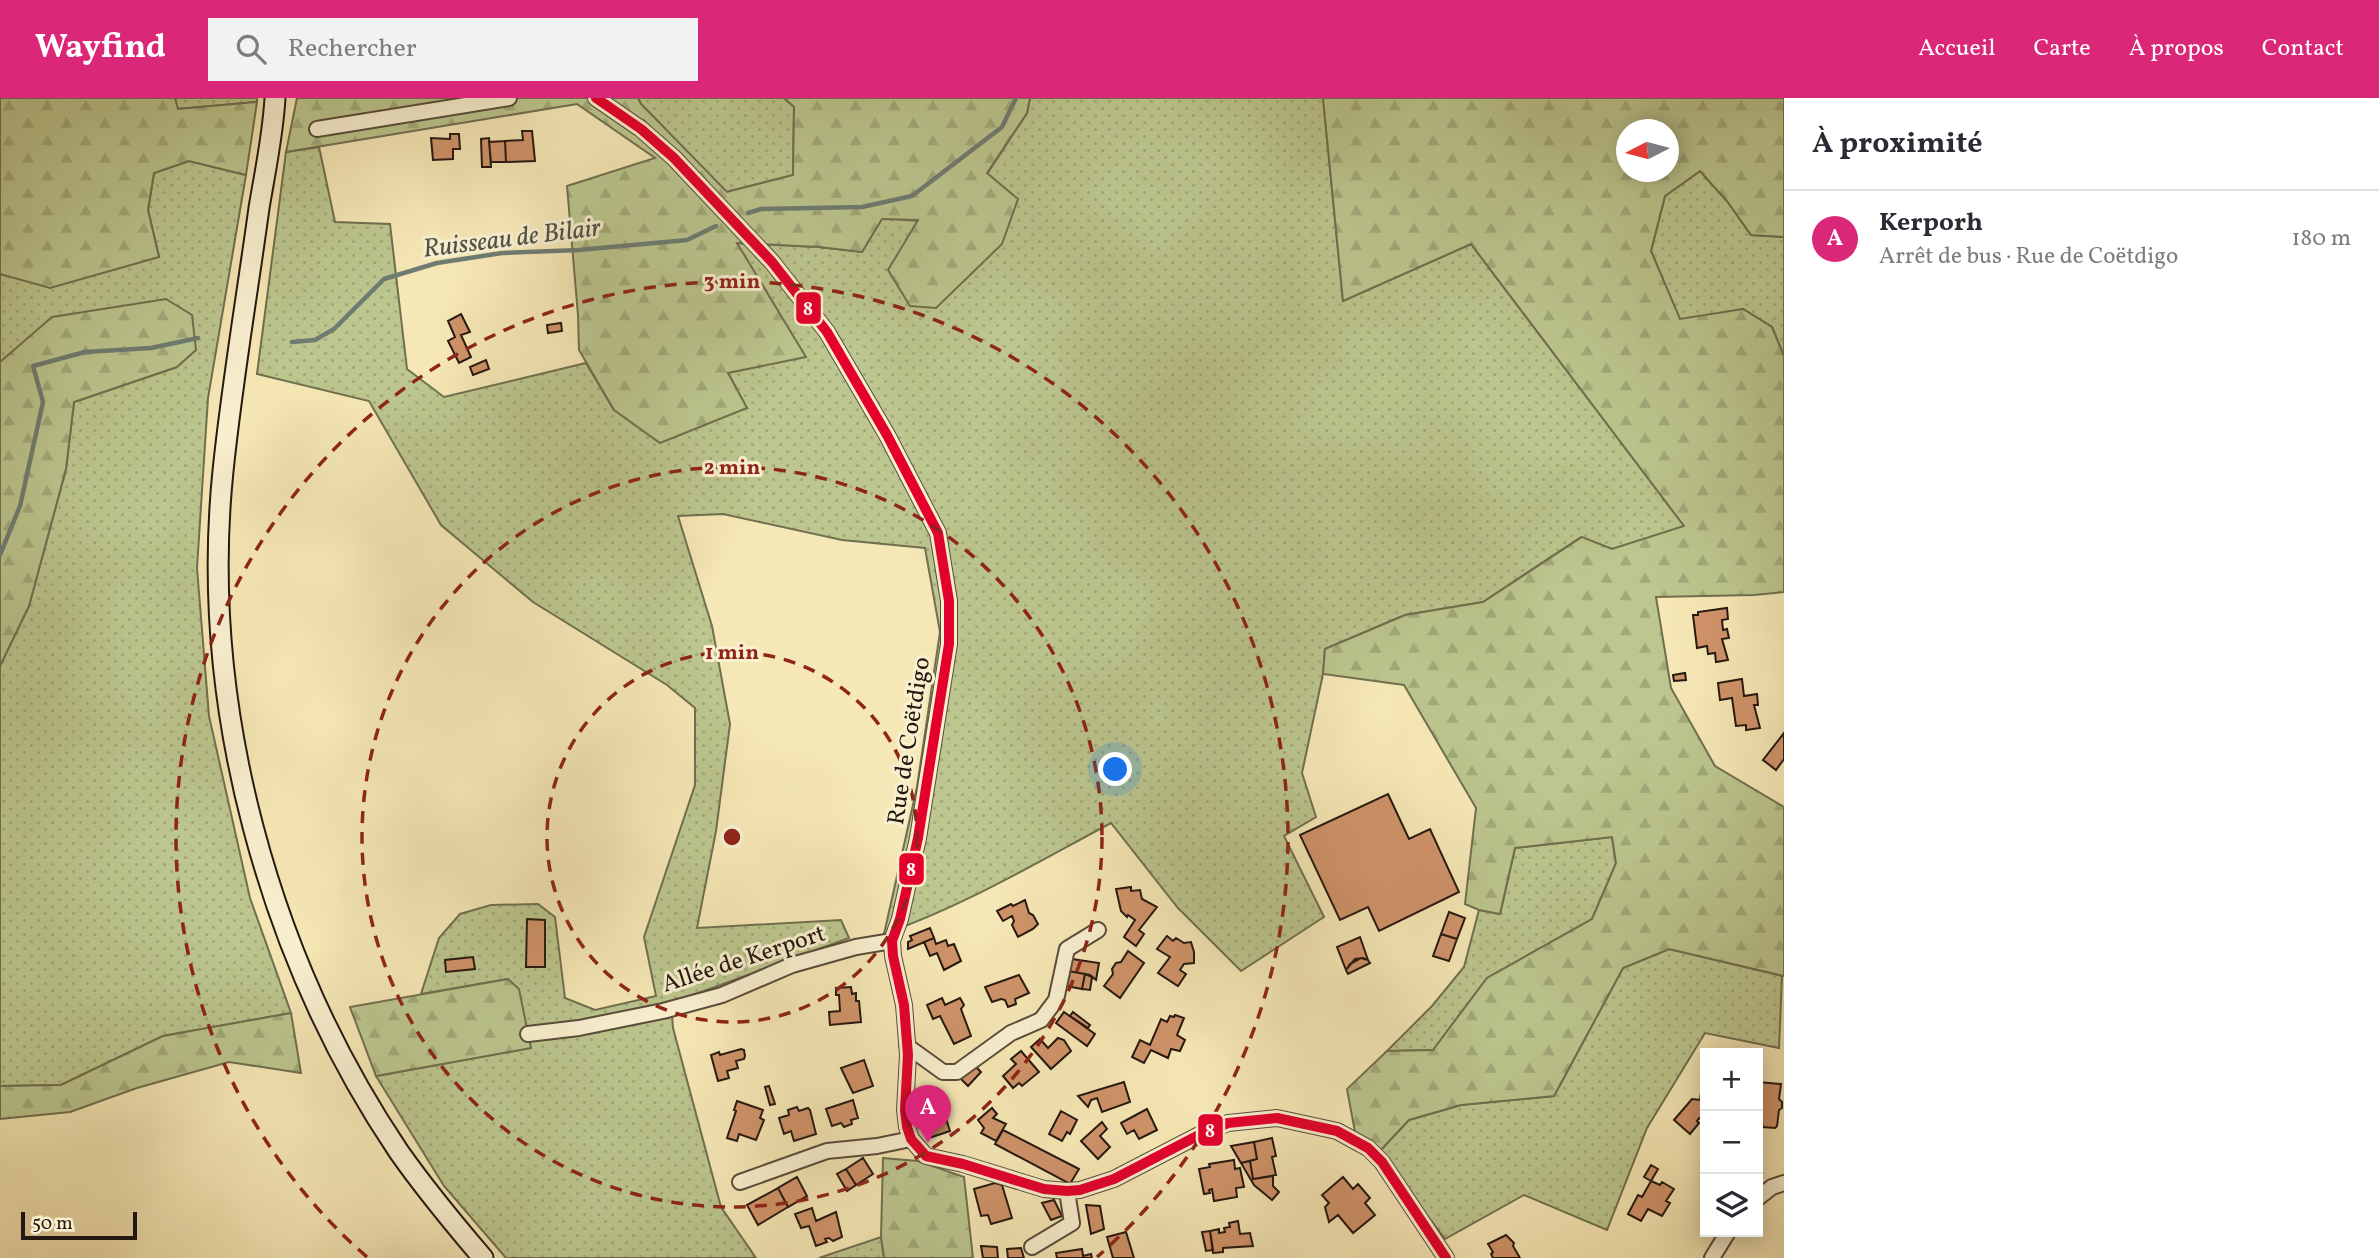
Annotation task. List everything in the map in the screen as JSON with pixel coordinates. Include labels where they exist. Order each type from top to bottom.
[{"type":"main road","points":[[275,99],[232,389],[222,475],[220,636],[232,728],[250,816],[286,932],[307,981],[361,1088],[398,1151],[483,1258]]},
{"type":"street","points":[[317,129],[509,98]]},
{"type":"street","name":"Rue de Coëtdigo","points":[[596,98],[641,129],[674,158],[765,254],[804,302],[827,332],[887,435],[938,533],[949,601],[949,644],[918,838],[900,919],[892,941],[904,1005],[907,1046],[905,1110],[906,1128],[911,1139]]},
{"type":"street","points":[[907,1046],[943,1072],[957,1072],[1012,1033],[1041,1020],[1056,1000],[1067,949],[1098,930]]},
{"type":"street","name":"Allée de Kerport","points":[[528,1034],[579,1028],[663,1011],[722,995],[792,965],[856,947],[892,941]]},
{"type":"street","points":[[740,1182],[827,1151],[877,1146],[911,1139],[926,1156],[963,1164],[1044,1189],[1080,1190],[1114,1179],[1228,1123],[1277,1118],[1337,1131],[1368,1149],[1382,1162],[1446,1258]]},
{"type":"street","points":[[1763,1194],[1772,1186],[1784,1183]]},
{"type":"street","points":[[1032,1247],[1072,1223],[1067,1191]]},
{"type":"street","points":[[1713,1258],[1725,1237]]},
{"type":"green space","points":[[0,98],[175,98],[178,109],[257,102],[246,175],[189,161],[154,173],[148,210],[159,257],[50,288],[0,274]]},
{"type":"green space","points":[[175,98],[257,98],[257,102],[177,109]]},
{"type":"green space","points":[[297,98],[638,98],[727,192],[793,175],[794,107],[784,98],[1030,98],[1027,113],[987,173],[1018,199],[1002,244],[936,308],[910,306],[888,270],[918,220],[882,219],[862,252],[737,243],[806,357],[728,373],[747,408],[660,443],[614,410],[579,350],[567,186],[655,158],[577,104],[286,152]]},
{"type":"green space","points":[[638,98],[784,98],[794,107],[793,175],[726,192]]},
{"type":"green space","points":[[1030,98],[1323,98],[1343,301],[1471,244],[1685,527],[1612,549],[1581,537],[1483,602],[1405,615],[1325,649],[1323,674],[1302,773],[1316,817],[1284,836],[1324,917],[1241,971],[1178,908],[1111,823],[971,897],[884,934],[917,787],[940,632],[925,548],[842,540],[723,514],[678,516],[712,626],[730,724],[716,831],[697,928],[841,920],[849,938],[671,1003],[673,1028],[721,1207],[756,1258],[506,1258],[444,1186],[376,1076],[531,1048],[508,979],[421,994],[439,938],[460,914],[491,905],[538,904],[555,917],[565,998],[595,1010],[656,996],[644,937],[695,785],[695,708],[667,685],[533,602],[441,525],[369,401],[257,374],[286,152],[319,147],[335,222],[390,224],[407,369],[444,397],[586,363],[614,410],[747,408],[728,373],[737,243],[862,252],[882,218],[918,221],[987,174],[1027,113]]},
{"type":"green space","points":[[1323,98],[1784,98],[1784,237],[1751,235],[1727,201],[1700,171],[1665,196],[1651,251],[1680,319],[1743,309],[1772,327],[1784,356],[1784,592],[1656,597],[1671,688],[1715,766],[1784,807],[1784,976],[1669,949],[1623,968],[1554,1096],[1461,1105],[1409,1120],[1379,1152],[1355,1132],[1347,1089],[1387,1051],[1433,1050],[1487,978],[1592,919],[1616,863],[1612,837],[1515,848],[1500,914],[1465,904],[1476,808],[1404,685],[1323,674],[1325,649],[1405,615],[1483,602],[1582,537],[1612,549],[1684,526],[1471,244],[1343,301]]},
{"type":"green space","points":[[189,161],[246,175],[208,398],[197,568],[209,716],[250,898],[291,1013],[163,1036],[61,1085],[0,1086],[0,666],[29,606],[66,469],[74,402],[177,367],[0,362],[0,274],[10,277],[159,257],[148,210],[154,173]]},
{"type":"green space","points":[[1700,171],[1727,201],[1751,235],[1784,237],[1784,356],[1772,327],[1743,309],[1680,320],[1651,251],[1665,196]]},
{"type":"green space","points":[[166,299],[192,315],[196,350],[177,367],[74,402],[66,469],[29,606],[0,666],[0,362],[52,317]]},
{"type":"green space","points":[[1612,837],[1616,864],[1592,919],[1487,978],[1433,1050],[1387,1051],[1432,1006],[1464,967],[1479,910],[1500,914],[1515,848]]},
{"type":"green space","points":[[1669,949],[1782,976],[1779,1048],[1705,1033],[1647,1128],[1607,1230],[1524,1195],[1445,1239],[1379,1152],[1409,1120],[1461,1105],[1554,1096],[1623,968]]},
{"type":"green space","points":[[508,979],[519,989],[531,1048],[376,1076],[350,1007]]},
{"type":"green space","points":[[291,1013],[301,1073],[229,1062],[137,1088],[70,1112],[0,1119],[0,1086],[61,1085],[163,1036]]},
{"type":"green space","points":[[883,1158],[918,1161],[964,1177],[973,1258],[884,1258],[881,1237]]},
{"type":"green space","points":[[881,1237],[884,1258],[819,1258]]},
{"type":"building","points":[[522,131],[532,131],[535,161],[506,162],[505,141],[523,140]]},
{"type":"building","points":[[450,134],[459,134],[460,149],[453,149],[453,159],[433,160],[431,138],[450,139]]},
{"type":"building","points":[[489,138],[491,167],[482,167],[481,139]]},
{"type":"building","points":[[505,141],[506,162],[491,162],[489,142]]},
{"type":"building","points":[[461,314],[470,332],[461,335],[471,357],[459,363],[448,341],[455,337],[448,321]]},
{"type":"building","points":[[561,323],[562,331],[548,333],[547,325]]},
{"type":"building","points":[[486,360],[489,369],[473,375],[470,367]]},
{"type":"building","points":[[1727,608],[1728,619],[1722,620],[1723,630],[1727,629],[1729,638],[1722,639],[1728,660],[1716,662],[1715,653],[1708,654],[1707,646],[1697,648],[1693,615]]},
{"type":"building","points":[[1685,673],[1686,680],[1674,681],[1673,675]]},
{"type":"building","points":[[1742,679],[1744,696],[1757,694],[1758,705],[1754,705],[1760,728],[1746,730],[1746,725],[1736,726],[1732,698],[1720,700],[1718,683]]},
{"type":"building","points":[[1784,733],[1784,759],[1776,770],[1763,760]]},
{"type":"building","points":[[1388,794],[1409,839],[1430,829],[1459,892],[1379,931],[1368,907],[1340,920],[1300,835]]},
{"type":"building","points":[[1131,887],[1131,891],[1140,890],[1142,899],[1157,907],[1139,930],[1144,934],[1136,946],[1124,937],[1135,920],[1121,911],[1116,889]]},
{"type":"building","points":[[1025,900],[1029,913],[1038,924],[1018,937],[1012,925],[1012,916],[1003,921],[997,911]]},
{"type":"building","points":[[1449,912],[1465,918],[1457,939],[1441,934]]},
{"type":"building","points":[[527,919],[545,920],[545,967],[526,967]]},
{"type":"building","points":[[930,928],[934,938],[908,949],[908,942],[912,940],[910,936]]},
{"type":"building","points":[[1441,934],[1457,939],[1449,961],[1433,956]]},
{"type":"building","points":[[1167,936],[1173,941],[1176,938],[1184,943],[1191,942],[1194,952],[1194,963],[1184,964],[1180,970],[1186,974],[1178,986],[1158,973],[1170,957],[1157,949]]},
{"type":"building","points":[[1360,937],[1368,960],[1355,959],[1346,970],[1337,947]]},
{"type":"building","points":[[934,938],[936,944],[946,940],[948,946],[954,944],[961,961],[944,970],[937,953],[930,956],[924,942]]},
{"type":"building","points":[[1128,951],[1144,963],[1120,998],[1104,986],[1113,974],[1112,969],[1116,963],[1121,962]]},
{"type":"building","points":[[473,957],[475,969],[446,972],[445,960]]},
{"type":"building","points":[[1361,958],[1370,963],[1348,974],[1346,970],[1350,964]]},
{"type":"building","points":[[1072,959],[1099,963],[1096,980],[1090,975],[1068,971]]},
{"type":"building","points":[[1068,971],[1085,974],[1082,989],[1066,986]]},
{"type":"building","points":[[1085,974],[1092,977],[1090,990],[1082,989]]},
{"type":"building","points":[[1019,975],[1029,993],[1015,999],[1016,1004],[1008,1007],[1005,1000],[992,1002],[985,987]]},
{"type":"building","points":[[851,987],[852,994],[856,993],[856,1001],[859,1001],[861,1022],[830,1025],[829,1012],[840,1011],[836,988]]},
{"type":"building","points":[[942,998],[945,1005],[960,998],[971,1036],[954,1044],[940,1016],[933,1019],[927,1005]]},
{"type":"building","points":[[1064,1012],[1095,1034],[1087,1046],[1056,1023]]},
{"type":"building","points":[[1073,1012],[1090,1025],[1088,1028],[1070,1016]]},
{"type":"building","points":[[1170,1016],[1184,1018],[1177,1035],[1185,1040],[1180,1051],[1171,1049],[1168,1058],[1151,1050],[1144,1063],[1132,1057],[1140,1040],[1150,1045],[1161,1019],[1167,1022]]},
{"type":"building","points":[[1058,1038],[1064,1040],[1071,1051],[1051,1069],[1031,1047],[1040,1039],[1048,1048]]},
{"type":"building","points":[[744,1050],[745,1056],[744,1059],[736,1061],[738,1068],[727,1071],[729,1078],[718,1081],[711,1055]]},
{"type":"building","points":[[1021,1051],[1039,1072],[1022,1086],[1019,1083],[1013,1088],[1003,1076],[1016,1064],[1011,1059]]},
{"type":"building","points":[[864,1060],[873,1086],[853,1093],[841,1068]]},
{"type":"building","points":[[974,1065],[981,1072],[968,1086],[961,1079]]},
{"type":"building","points":[[1124,1082],[1130,1102],[1102,1112],[1097,1098],[1091,1100],[1088,1107],[1078,1096]]},
{"type":"building","points":[[1763,1082],[1781,1084],[1779,1099],[1782,1108],[1779,1110],[1775,1128],[1763,1127]]},
{"type":"building","points":[[769,1086],[775,1104],[770,1105],[765,1087]]},
{"type":"building","points":[[1692,1099],[1700,1100],[1700,1118],[1690,1134],[1674,1120]]},
{"type":"building","points":[[853,1100],[858,1118],[851,1120],[852,1124],[844,1127],[841,1123],[832,1126],[826,1109]]},
{"type":"building","points":[[940,1100],[950,1131],[929,1138],[921,1114],[929,1112],[927,1104]]},
{"type":"building","points":[[737,1101],[763,1110],[760,1118],[764,1120],[756,1140],[739,1134],[737,1141],[727,1138]]},
{"type":"building","points":[[797,1107],[799,1111],[808,1108],[810,1110],[816,1134],[794,1141],[791,1131],[784,1134],[779,1118],[789,1115],[788,1110]]},
{"type":"building","points":[[992,1108],[997,1114],[993,1118],[1006,1124],[996,1141],[981,1133],[984,1128],[978,1120]]},
{"type":"building","points":[[1147,1109],[1157,1130],[1139,1139],[1134,1130],[1127,1134],[1121,1123]]},
{"type":"building","points":[[1061,1111],[1077,1120],[1070,1134],[1067,1132],[1062,1141],[1049,1134]]},
{"type":"building","points":[[1102,1122],[1107,1129],[1100,1136],[1110,1147],[1098,1159],[1081,1141]]},
{"type":"building","points":[[1003,1130],[1079,1169],[1070,1184],[995,1144]]},
{"type":"building","points":[[1272,1138],[1276,1175],[1253,1179],[1250,1161],[1257,1159],[1254,1142]]},
{"type":"building","points":[[1254,1142],[1257,1159],[1241,1163],[1231,1146]]},
{"type":"building","points":[[863,1158],[873,1174],[856,1185],[846,1169]]},
{"type":"building","points":[[1234,1160],[1235,1169],[1240,1168],[1244,1187],[1236,1188],[1237,1197],[1214,1201],[1212,1189],[1209,1190],[1210,1193],[1204,1194],[1199,1169],[1210,1167],[1209,1164]]},
{"type":"building","points":[[1250,1161],[1253,1179],[1273,1176],[1273,1186],[1279,1192],[1272,1200],[1254,1185],[1241,1163]]},
{"type":"building","points":[[1651,1165],[1658,1169],[1651,1181],[1644,1177]]},
{"type":"building","points":[[846,1169],[856,1185],[847,1191],[837,1174]]},
{"type":"building","points":[[797,1177],[807,1196],[788,1207],[778,1188]]},
{"type":"building","points":[[1343,1177],[1353,1189],[1358,1184],[1370,1198],[1365,1203],[1375,1215],[1353,1233],[1338,1215],[1329,1222],[1325,1207],[1329,1203],[1322,1195]]},
{"type":"building","points":[[1651,1181],[1660,1185],[1662,1182],[1674,1189],[1666,1201],[1670,1203],[1662,1216],[1648,1209],[1641,1221],[1628,1214],[1638,1195],[1642,1197]]},
{"type":"building","points":[[995,1183],[1002,1185],[1012,1218],[991,1224],[988,1215],[981,1216],[974,1189]]},
{"type":"building","points":[[778,1188],[788,1207],[758,1225],[747,1205]]},
{"type":"building","points":[[1054,1200],[1062,1216],[1051,1220],[1042,1203]]},
{"type":"building","points":[[1086,1205],[1100,1206],[1104,1229],[1091,1234]]},
{"type":"building","points":[[812,1208],[816,1221],[836,1212],[842,1237],[833,1241],[825,1239],[827,1242],[816,1246],[809,1226],[801,1228],[795,1214]]},
{"type":"building","points":[[1238,1221],[1240,1234],[1250,1233],[1253,1246],[1223,1248],[1223,1252],[1213,1253],[1210,1231],[1219,1229],[1219,1233],[1225,1232],[1224,1228],[1230,1227],[1229,1223]]},
{"type":"building","points":[[1210,1231],[1213,1250],[1206,1251],[1202,1232]]},
{"type":"building","points":[[1126,1232],[1134,1258],[1113,1258],[1107,1237]]},
{"type":"building","points":[[1506,1235],[1514,1243],[1520,1258],[1493,1258],[1488,1244]]},
{"type":"building","points":[[981,1246],[997,1247],[998,1258],[983,1258]]},
{"type":"building","points":[[1021,1248],[1024,1258],[1008,1258],[1007,1249]]},
{"type":"building","points":[[1082,1249],[1083,1256],[1091,1254],[1092,1258],[1057,1258],[1056,1253]]},
{"type":"waterway","name":"Ruisseau de Bilair","points":[[748,213],[761,209],[862,207],[912,196],[1002,127],[1016,98]]},
{"type":"waterway","name":"Ruisseau de Bilair","points":[[292,342],[315,340],[334,329],[384,279],[437,263],[502,253],[579,250],[687,240],[716,226]]},
{"type":"waterway","points":[[0,555],[20,506],[43,402],[33,366],[85,352],[151,348],[198,338]]},
{"type":"transit line","name":"8","points":[[596,98],[641,129],[674,158],[772,262],[827,332],[887,435],[938,533],[949,601],[949,644],[918,838],[900,919],[892,941],[904,1005],[908,1055],[905,1110],[911,1139],[926,1156],[963,1164],[1044,1189],[1067,1191],[1080,1190],[1114,1179],[1228,1123],[1277,1118],[1337,1131],[1368,1148],[1382,1162],[1446,1258]]},
{"type":"place","name":"Kerporh","points":[[928,1143]]}]
